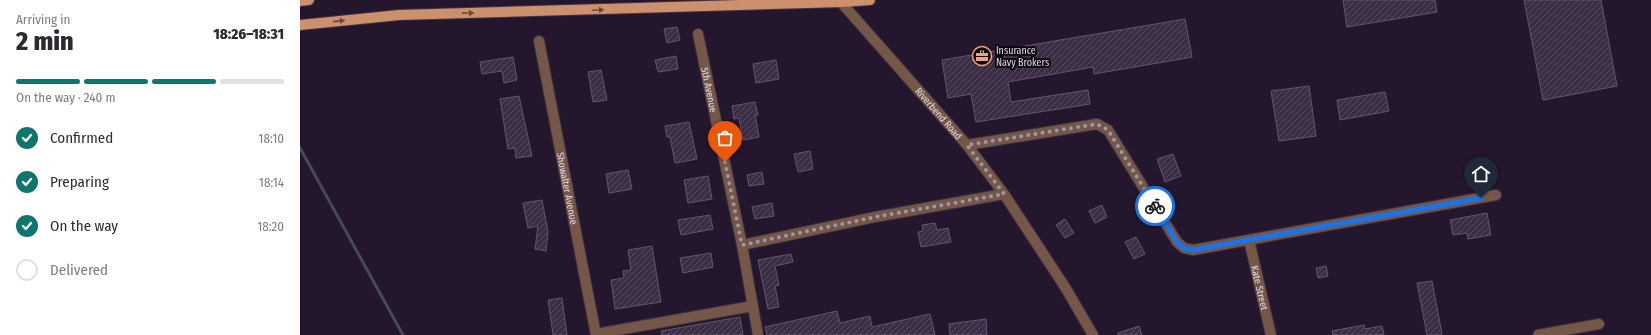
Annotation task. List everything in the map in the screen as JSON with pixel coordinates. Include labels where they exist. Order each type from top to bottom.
[{"type":"main road","points":[[300,1],[309,0]]},
{"type":"main road","points":[[300,25],[399,15],[870,0]]},
{"type":"street","name":"Riverbend Road","points":[[841,1],[967,145],[1004,194],[1065,287],[1093,335]]},
{"type":"street","name":"5th Avenue","points":[[698,34],[742,245],[758,335]]},
{"type":"street","name":"Showalter Avenue","points":[[539,41],[596,334]]},
{"type":"street","points":[[967,145],[1097,124],[1108,130],[1177,242],[1184,248],[1193,250],[1496,195]]},
{"type":"street","points":[[742,245],[875,217],[1004,194]]},
{"type":"street","name":"Kate Street","points":[[1249,240],[1271,335]]},
{"type":"street","points":[[596,334],[753,306]]},
{"type":"street","points":[[1538,335],[1599,324]]},
{"type":"building","points":[[1343,0],[1435,0],[1437,12],[1347,27]]},
{"type":"building","points":[[1524,0],[1601,0],[1617,86],[1543,100]]},
{"type":"building","points":[[1185,19],[1192,57],[1094,74],[1093,67],[1008,82],[1011,102],[1088,90],[1090,104],[976,122],[971,94],[948,98],[942,60]]},
{"type":"building","points":[[677,27],[680,40],[667,43],[664,29]]},
{"type":"building","points":[[676,56],[678,69],[658,72],[655,60]]},
{"type":"building","points":[[513,57],[517,80],[504,83],[502,71],[482,74],[480,62]]},
{"type":"building","points":[[776,60],[779,79],[756,83],[753,64]]},
{"type":"building","points":[[601,70],[607,100],[593,102],[588,72]]},
{"type":"building","points":[[1309,86],[1316,136],[1279,141],[1271,91]]},
{"type":"building","points":[[1385,92],[1389,111],[1340,120],[1337,100]]},
{"type":"building","points":[[519,96],[532,156],[516,158],[515,148],[508,149],[500,99]]},
{"type":"building","points":[[755,102],[758,115],[755,115],[759,137],[743,140],[739,118],[734,119],[732,106]]},
{"type":"building","points":[[689,122],[697,159],[675,163],[670,137],[667,137],[665,126]]},
{"type":"building","points":[[810,151],[813,169],[798,172],[794,154]]},
{"type":"building","points":[[1173,154],[1181,176],[1165,182],[1157,159]]},
{"type":"building","points":[[628,170],[632,189],[609,193],[606,174]]},
{"type":"building","points":[[762,172],[764,184],[749,186],[747,175]]},
{"type":"building","points":[[708,176],[712,199],[688,203],[684,180]]},
{"type":"building","points":[[542,200],[548,232],[546,251],[535,249],[538,226],[528,228],[523,203]]},
{"type":"building","points":[[772,203],[774,216],[755,219],[752,207]]},
{"type":"building","points":[[1102,205],[1107,217],[1095,223],[1089,211]]},
{"type":"building","points":[[1487,213],[1491,235],[1468,239],[1467,233],[1453,235],[1450,220]]},
{"type":"building","points":[[710,215],[713,229],[681,235],[678,220]]},
{"type":"building","points":[[1065,219],[1074,233],[1065,238],[1056,225]]},
{"type":"building","points":[[935,223],[937,230],[948,228],[951,242],[921,247],[918,232],[923,231],[922,225]]},
{"type":"building","points":[[1136,237],[1145,254],[1134,259],[1125,242]]},
{"type":"building","points":[[652,246],[661,302],[615,309],[611,280],[624,278],[623,271],[631,270],[628,250]]},
{"type":"building","points":[[711,253],[713,267],[683,273],[680,258]]},
{"type":"building","points":[[791,254],[793,262],[775,266],[779,285],[775,286],[779,307],[768,309],[758,260]]},
{"type":"building","points":[[1326,266],[1328,276],[1318,278],[1316,268]]},
{"type":"building","points":[[1432,281],[1442,334],[1438,335],[1427,335],[1417,283]]},
{"type":"building","points":[[562,298],[567,335],[553,335],[548,300]]},
{"type":"building","points":[[837,311],[840,323],[870,316],[872,327],[930,314],[935,335],[767,335],[765,327]]},
{"type":"building","points":[[740,317],[743,335],[662,335],[661,331]]},
{"type":"building","points":[[986,319],[987,335],[950,335],[949,324]]},
{"type":"building","points":[[1364,325],[1365,329],[1382,326],[1384,334],[1333,335],[1332,331]]},
{"type":"building","points":[[1139,326],[1142,335],[1118,335],[1118,333]]},
{"type":"waterway","points":[[300,148],[403,335]]},
{"type":"way so far","points":[[725,162],[742,245],[875,217],[1004,194],[967,145],[1097,124],[1108,130],[1155,206]]},
{"type":"place","name":"Insurance Navy Brokers","points":[[982,56]]},
{"type":"route","points":[[1155,206],[1177,242],[1184,248],[1193,250],[1481,198]]}]
